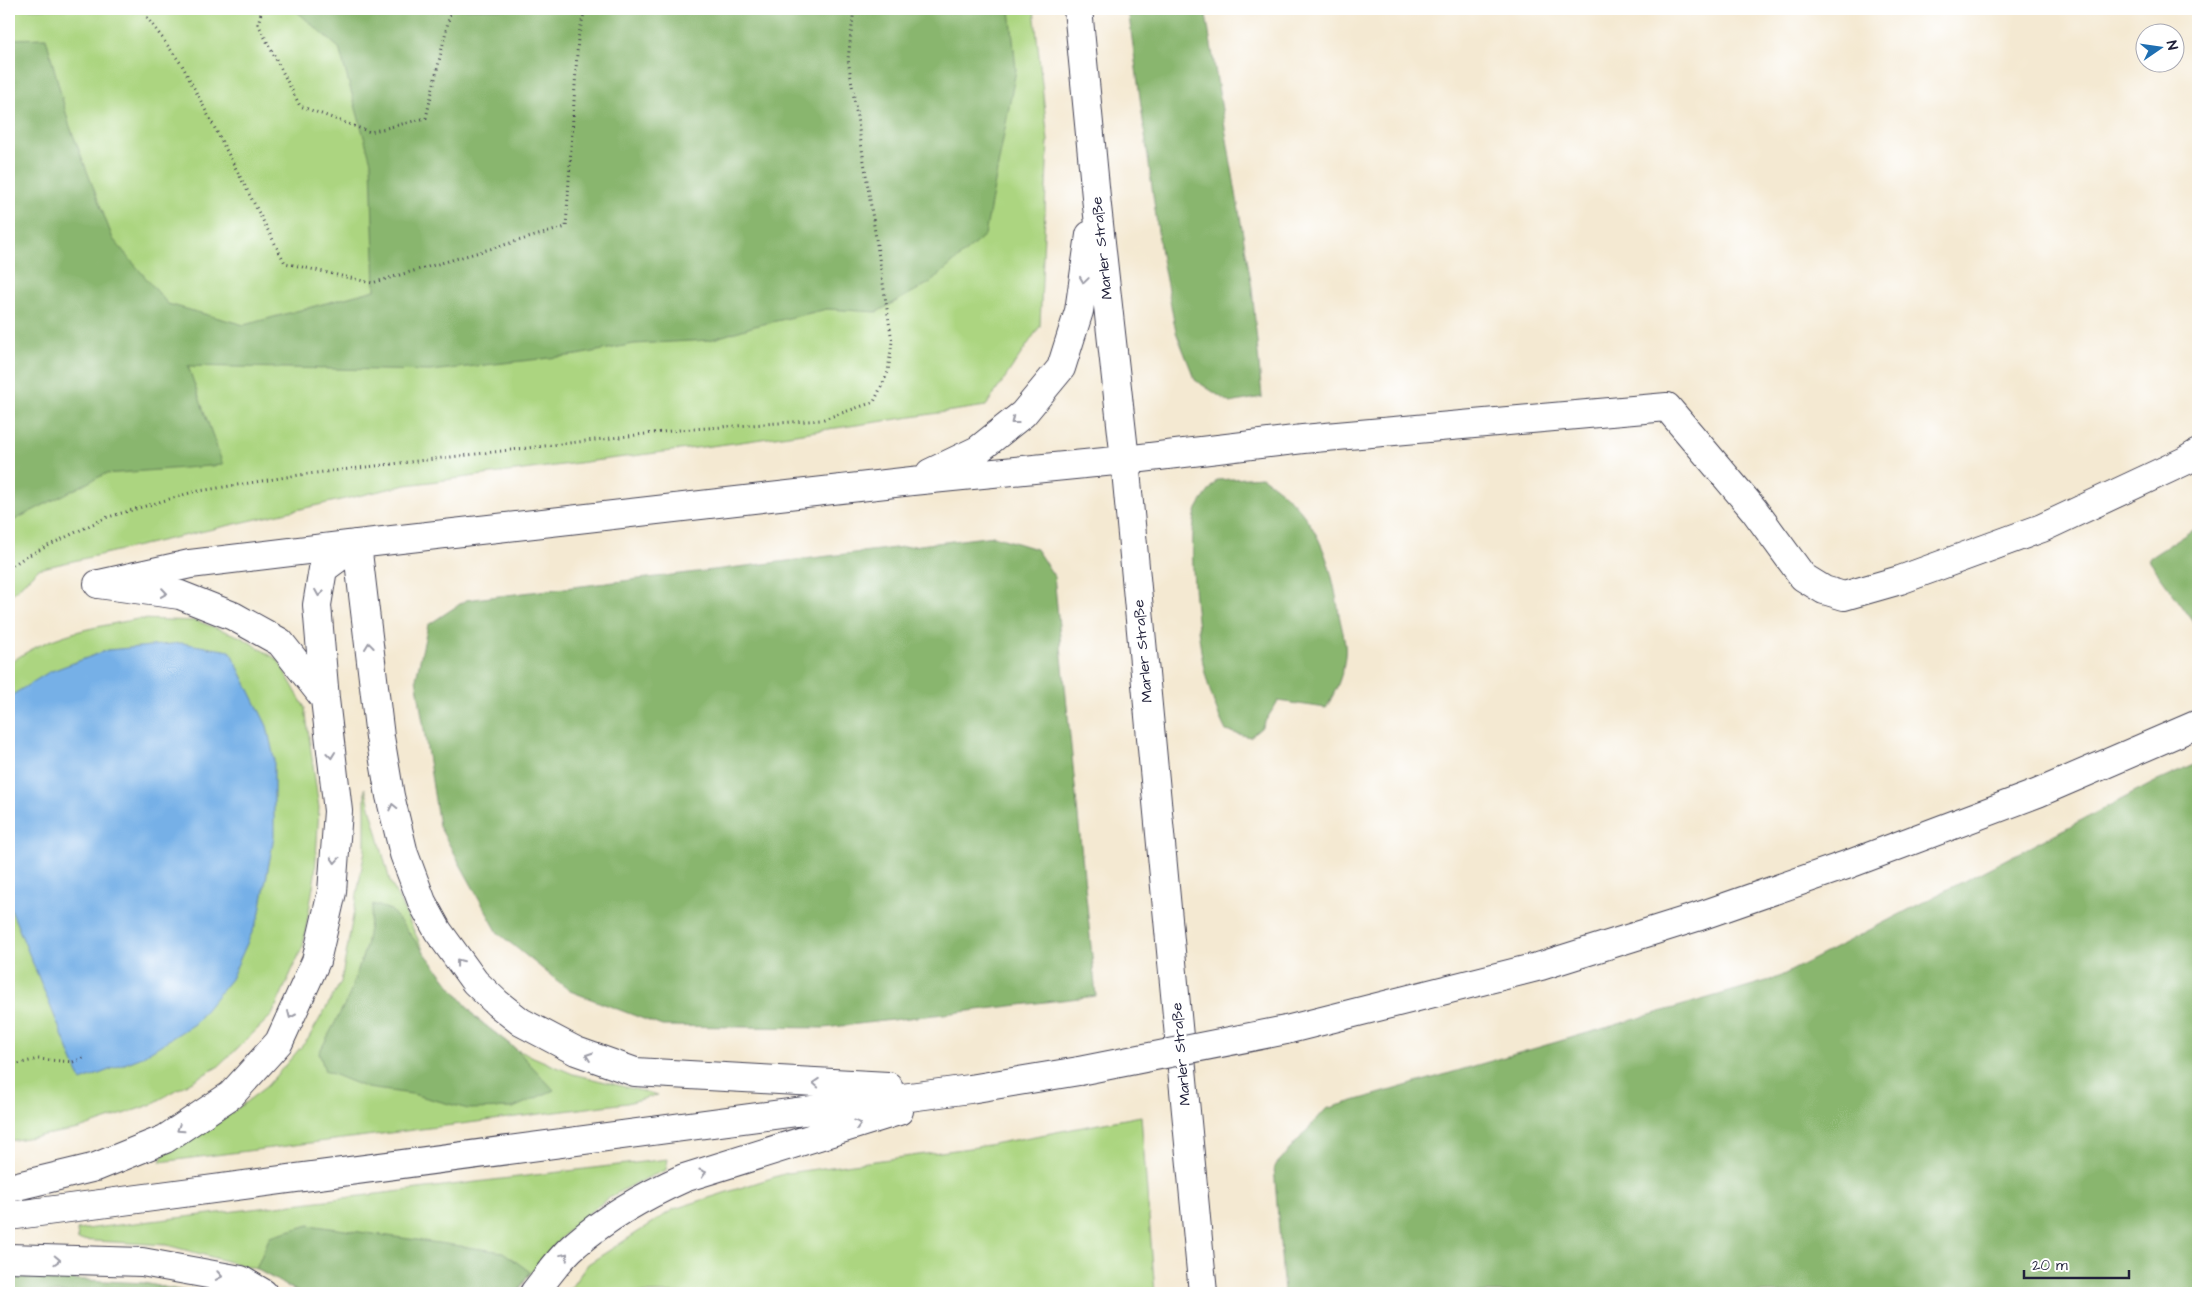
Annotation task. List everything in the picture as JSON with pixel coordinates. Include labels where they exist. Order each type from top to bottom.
[{"type":"main road","name":"Marler Straße","points":[[1078,9],[1096,197],[1126,460],[1203,1293]]},
{"type":"main road","points":[[912,481],[978,450],[1024,414],[1061,368],[1079,311],[1096,197]]},
{"type":"main road","points":[[325,699],[280,642],[233,616],[180,596],[98,584],[190,564],[912,481],[1126,460],[1303,439],[1667,407],[1754,510],[1803,577],[1824,590],[1844,596],[1900,580],[2042,528],[2185,461],[2198,453]]},
{"type":"main road","points":[[9,1188],[96,1167],[165,1139],[231,1095],[279,1042],[316,961],[332,892],[338,811],[325,699],[318,604],[323,570],[357,544]]},
{"type":"main road","points":[[357,544],[380,737],[390,796],[404,854],[422,902],[438,931],[475,982],[497,1003],[521,1022],[576,1051],[635,1072],[834,1084],[970,1089]]},
{"type":"main road","points":[[9,1216],[970,1089],[1079,1071],[1286,1030],[1542,966],[1740,902],[1852,863],[2038,793],[2198,724]]},
{"type":"main road","points":[[534,1293],[575,1244],[627,1207],[655,1191],[684,1178],[970,1089]]},
{"type":"main road","points":[[9,1258],[142,1262],[241,1280],[263,1293]]},
{"type":"path","points":[[141,9],[182,65],[285,263],[372,283],[566,226],[578,38],[585,9]]},
{"type":"path","points":[[262,9],[258,24],[300,106],[370,132],[426,118],[451,9]]},
{"type":"path","points":[[9,568],[25,557],[105,518],[193,492],[299,475],[679,430],[821,420],[874,402],[888,372],[892,341],[848,59],[854,9]]},
{"type":"path","points":[[9,1066],[38,1059],[73,1062],[86,1057]]},
{"type":"green space","points":[[9,9],[1034,9],[1048,141],[1040,326],[986,406],[734,443],[406,485],[38,569],[9,597]]},
{"type":"green space","points":[[294,9],[1010,9],[1016,70],[985,235],[931,282],[877,312],[827,309],[755,326],[710,340],[634,344],[577,355],[430,371],[188,366],[223,465],[105,474],[18,518],[9,525],[9,39],[46,38],[69,124],[113,239],[168,304],[244,325],[375,290],[371,162],[339,48]]},
{"type":"green space","points":[[1128,9],[1205,9],[1252,288],[1262,397],[1230,403],[1195,380],[1176,332],[1161,254]]},
{"type":"green space","points":[[1262,477],[1280,490],[1295,505],[1317,536],[1331,572],[1344,635],[1345,651],[1341,677],[1326,708],[1278,701],[1261,728],[1250,737],[1226,731],[1209,688],[1202,658],[1196,615],[1193,542],[1197,509],[1217,480]]},
{"type":"green space","points":[[2198,526],[2198,628],[2148,559]]},
{"type":"green space","points":[[994,536],[1036,549],[1054,576],[1096,996],[824,1028],[662,1026],[570,991],[498,933],[439,826],[416,678],[428,625],[466,600]]},
{"type":"green space","points":[[138,619],[197,621],[241,637],[278,660],[305,708],[319,808],[315,875],[303,946],[272,1015],[219,1066],[150,1105],[79,1129],[9,1141],[9,664],[24,654],[55,639],[87,629]]},
{"type":"green space","points":[[2198,763],[2198,838],[2192,842],[2198,854],[2198,1293],[1284,1293],[1274,1167],[1326,1109],[1777,978],[2153,783]]},
{"type":"green space","points":[[365,788],[390,881],[427,958],[476,1018],[517,1050],[573,1074],[658,1095],[627,1103],[160,1162],[165,1150],[217,1124],[267,1086],[308,1039],[341,982],[365,850]]},
{"type":"green space","points":[[373,904],[391,910],[476,1018],[517,1050],[554,1090],[513,1108],[468,1109],[412,1094],[367,1088],[325,1071],[319,1053],[349,996],[366,946]]},
{"type":"green space","points":[[1141,1116],[1155,1293],[567,1293],[588,1264],[674,1209],[787,1173],[977,1147]]},
{"type":"green space","points":[[668,1159],[666,1170],[617,1193],[574,1225],[538,1264],[517,1293],[300,1293],[256,1269],[167,1245],[78,1240],[77,1230]]},
{"type":"green space","points":[[309,1225],[503,1252],[530,1272],[517,1293],[300,1293],[256,1269],[270,1236]]},
{"type":"green space","points":[[9,1276],[144,1283],[194,1293],[9,1293]]},
{"type":"water","points":[[182,643],[230,651],[267,726],[274,758],[274,837],[259,917],[231,979],[194,1024],[140,1058],[81,1081],[9,905],[9,697],[49,672],[108,650]]}]
